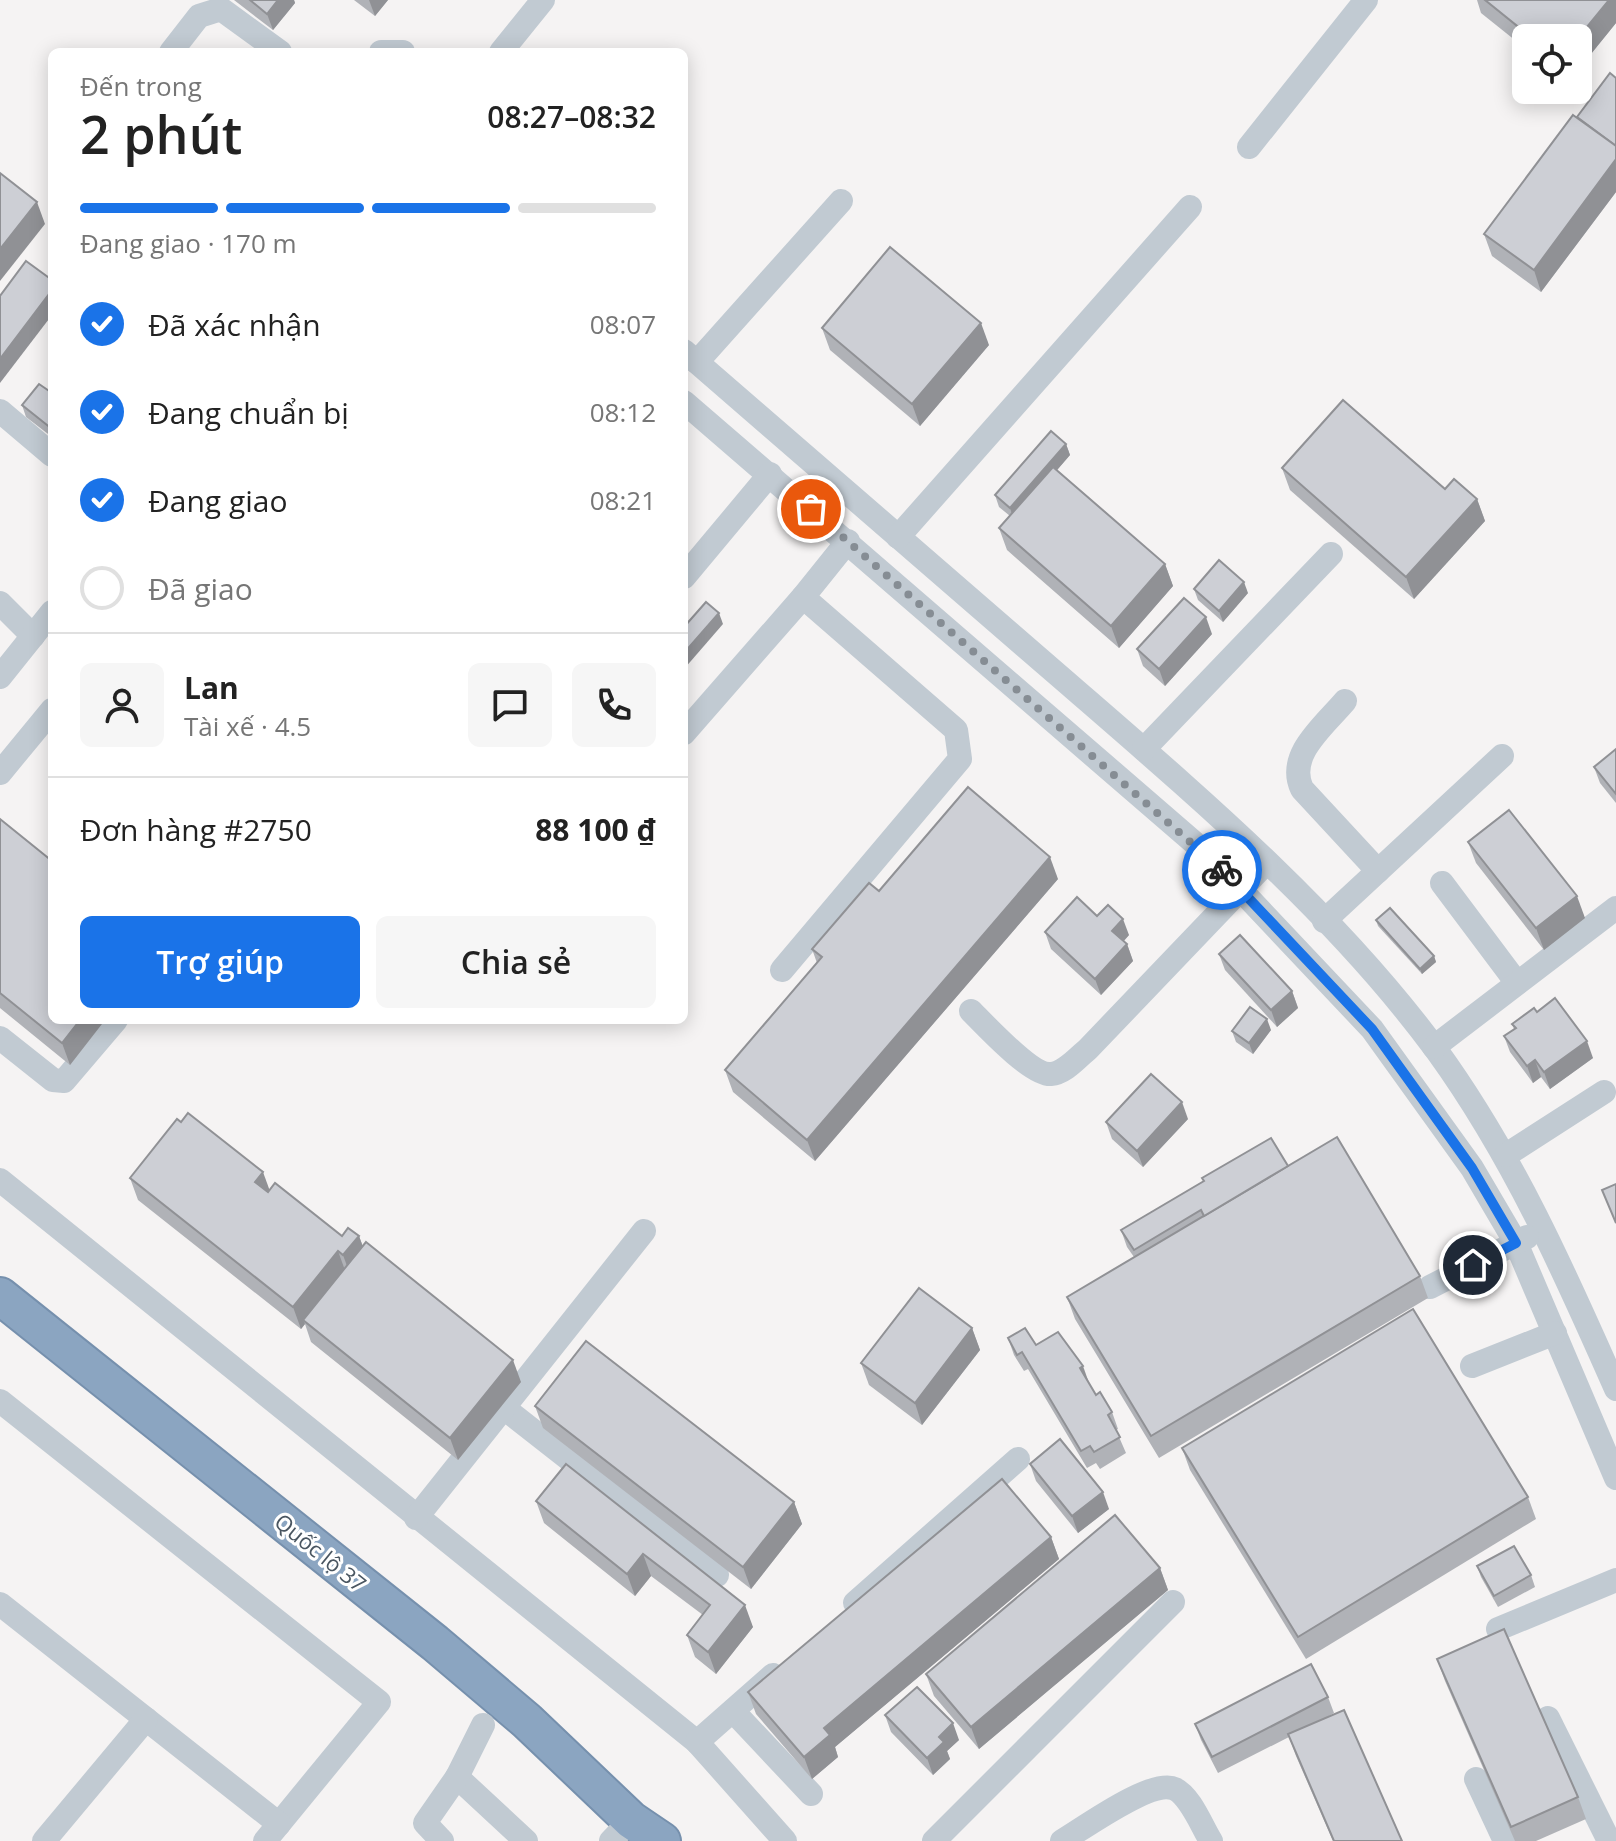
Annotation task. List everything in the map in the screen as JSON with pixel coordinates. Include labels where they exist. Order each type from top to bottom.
[{"type":"highway","name":"Quốc lộ 37","points":[[0,1296],[435,1643],[527,1721],[628,1834],[662,1841]]},
{"type":"street","points":[[504,48],[543,0]]},
{"type":"street","points":[[1249,147],[1366,0]]},
{"type":"street","points":[[174,48],[204,5],[229,12],[275,48]]},
{"type":"street","points":[[841,201],[690,357],[1144,749],[1324,921],[1434,1047],[1506,1155],[1545,1228],[1616,1389]]},
{"type":"street","points":[[898,537],[1190,207]]},
{"type":"street","points":[[688,405],[1205,852],[1372,1029],[1472,1168],[1516,1243],[1616,1478]]},
{"type":"street","points":[[0,411],[48,452]]},
{"type":"street","points":[[688,572],[770,474]]},
{"type":"street","points":[[688,728],[848,541]]},
{"type":"street","points":[[1144,749],[1331,554]]},
{"type":"street","points":[[782,970],[960,759],[956,730],[803,597]]},
{"type":"street","points":[[0,603],[33,636]]},
{"type":"street","points":[[0,677],[48,617]]},
{"type":"street","points":[[1345,701],[1300,756],[1296,775],[1302,789],[1378,871]]},
{"type":"street","points":[[0,773],[48,715]]},
{"type":"street","points":[[1324,921],[1502,756]]},
{"type":"street","points":[[971,1011],[1031,1065],[1044,1074],[1054,1074],[1088,1049],[1266,863]]},
{"type":"street","points":[[1442,883],[1517,983]]},
{"type":"street","points":[[1434,1047],[1616,908]]},
{"type":"street","points":[[0,1038],[53,1080],[64,1081],[113,1024]]},
{"type":"street","points":[[1506,1155],[1604,1092]]},
{"type":"street","points":[[0,1180],[697,1742],[785,1841]]},
{"type":"street","points":[[1430,1287],[1545,1228]]},
{"type":"street","points":[[416,1518],[644,1231]]},
{"type":"street","points":[[1472,1366],[1555,1333]]},
{"type":"street","points":[[0,1401],[379,1702],[272,1833],[146,1719],[0,1604]]},
{"type":"street","points":[[504,1408],[717,1575]]},
{"type":"street","points":[[840,1616],[1018,1459]]},
{"type":"street","points":[[1498,1629],[1616,1580]]},
{"type":"street","points":[[934,1841],[1173,1602]]},
{"type":"street","points":[[697,1742],[793,1658]]},
{"type":"street","points":[[733,1711],[811,1794]]},
{"type":"street","points":[[1548,1718],[1609,1841]]},
{"type":"street","points":[[44,1841],[146,1719]]},
{"type":"street","points":[[427,1835],[483,1725]]},
{"type":"street","points":[[457,1777],[526,1841]]},
{"type":"street","points":[[1476,1779],[1505,1841]]},
{"type":"street","points":[[1062,1841],[1146,1791],[1163,1787],[1174,1788],[1183,1795],[1211,1841]]},
{"type":"building","points":[[250,0],[278,0],[267,14]]},
{"type":"building","points":[[1485,0],[1609,0],[1589,24],[1515,24]]},
{"type":"building","points":[[1610,73],[1616,78],[1616,146],[1577,117],[1587,104],[1592,104],[1592,97]]},
{"type":"building","points":[[1573,115],[1616,146],[1616,159],[1534,270],[1484,234]]},
{"type":"building","points":[[0,173],[37,202],[0,249]]},
{"type":"building","points":[[890,247],[981,323],[912,404],[822,328]]},
{"type":"building","points":[[26,261],[48,277],[48,295],[0,359],[0,296]]},
{"type":"building","points":[[39,384],[48,390],[48,426],[22,405]]},
{"type":"building","points":[[1343,400],[1445,489],[1454,479],[1477,499],[1406,577],[1282,468]]},
{"type":"building","points":[[1051,431],[1066,444],[1010,508],[995,495]]},
{"type":"building","points":[[1053,467],[1165,564],[1111,626],[999,528]]},
{"type":"building","points":[[1219,560],[1244,582],[1219,611],[1194,589]]},
{"type":"building","points":[[1184,598],[1206,617],[1159,669],[1137,649]]},
{"type":"building","points":[[706,602],[719,613],[688,648],[688,622]]},
{"type":"building","points":[[1616,749],[1616,794],[1594,767]]},
{"type":"building","points":[[968,787],[1050,857],[807,1140],[725,1070],[822,957],[812,949],[869,883],[879,891]]},
{"type":"building","points":[[1509,810],[1577,896],[1536,928],[1468,842]]},
{"type":"building","points":[[0,819],[48,858],[48,1024],[77,1024],[62,1043],[0,993]]},
{"type":"building","points":[[1077,897],[1097,916],[1108,905],[1123,919],[1112,931],[1127,944],[1095,979],[1045,932]]},
{"type":"building","points":[[1390,908],[1434,956],[1420,969],[1376,920]]},
{"type":"building","points":[[1240,935],[1292,991],[1271,1010],[1219,954]]},
{"type":"building","points":[[1555,998],[1587,1041],[1544,1072],[1535,1060],[1527,1066],[1504,1036],[1516,1028],[1512,1024],[1534,1008],[1537,1012]]},
{"type":"building","points":[[1250,1007],[1267,1019],[1249,1043],[1232,1031]]},
{"type":"building","points":[[1151,1074],[1182,1102],[1137,1151],[1106,1122]]},
{"type":"building","points":[[188,1113],[263,1172],[255,1182],[268,1192],[275,1183],[342,1236],[348,1228],[359,1236],[343,1255],[338,1251],[293,1307],[130,1178],[177,1119],[181,1122]]},
{"type":"building","points":[[1337,1137],[1420,1276],[1151,1436],[1067,1297]]},
{"type":"building","points":[[1271,1138],[1288,1166],[1204,1216],[1201,1210],[1134,1250],[1121,1230]]},
{"type":"building","points":[[1616,1184],[1616,1223],[1602,1190]]},
{"type":"building","points":[[366,1242],[513,1360],[450,1438],[303,1320]]},
{"type":"building","points":[[919,1288],[972,1328],[915,1403],[861,1363]]},
{"type":"building","points":[[1413,1309],[1528,1497],[1298,1637],[1182,1448]]},
{"type":"building","points":[[1025,1328],[1036,1345],[1058,1332],[1083,1366],[1080,1368],[1096,1395],[1100,1392],[1112,1412],[1108,1415],[1120,1437],[1094,1452],[1090,1446],[1081,1451],[1022,1352],[1017,1355],[1008,1338]]},
{"type":"building","points":[[586,1341],[794,1502],[743,1567],[535,1406]]},
{"type":"building","points":[[1060,1439],[1103,1492],[1072,1516],[1030,1464]]},
{"type":"building","points":[[566,1464],[745,1605],[708,1652],[687,1635],[710,1605],[643,1554],[627,1574],[536,1501]]},
{"type":"building","points":[[1002,1479],[1051,1537],[824,1728],[830,1735],[804,1757],[748,1692]]},
{"type":"building","points":[[1115,1515],[1160,1568],[971,1727],[926,1674]]},
{"type":"building","points":[[1514,1546],[1531,1575],[1494,1596],[1477,1566]]},
{"type":"building","points":[[1504,1629],[1578,1797],[1511,1827],[1437,1659]]},
{"type":"building","points":[[1311,1664],[1328,1697],[1212,1757],[1195,1724]]},
{"type":"building","points":[[917,1687],[953,1723],[939,1737],[944,1742],[927,1758],[885,1715]]},
{"type":"building","points":[[1344,1710],[1402,1841],[1334,1841],[1288,1734]]},
{"type":"way so far","points":[[811,509],[1222,870]]},
{"type":"route","points":[[1222,870],[1372,1029],[1472,1168],[1516,1243],[1473,1265]]}]
